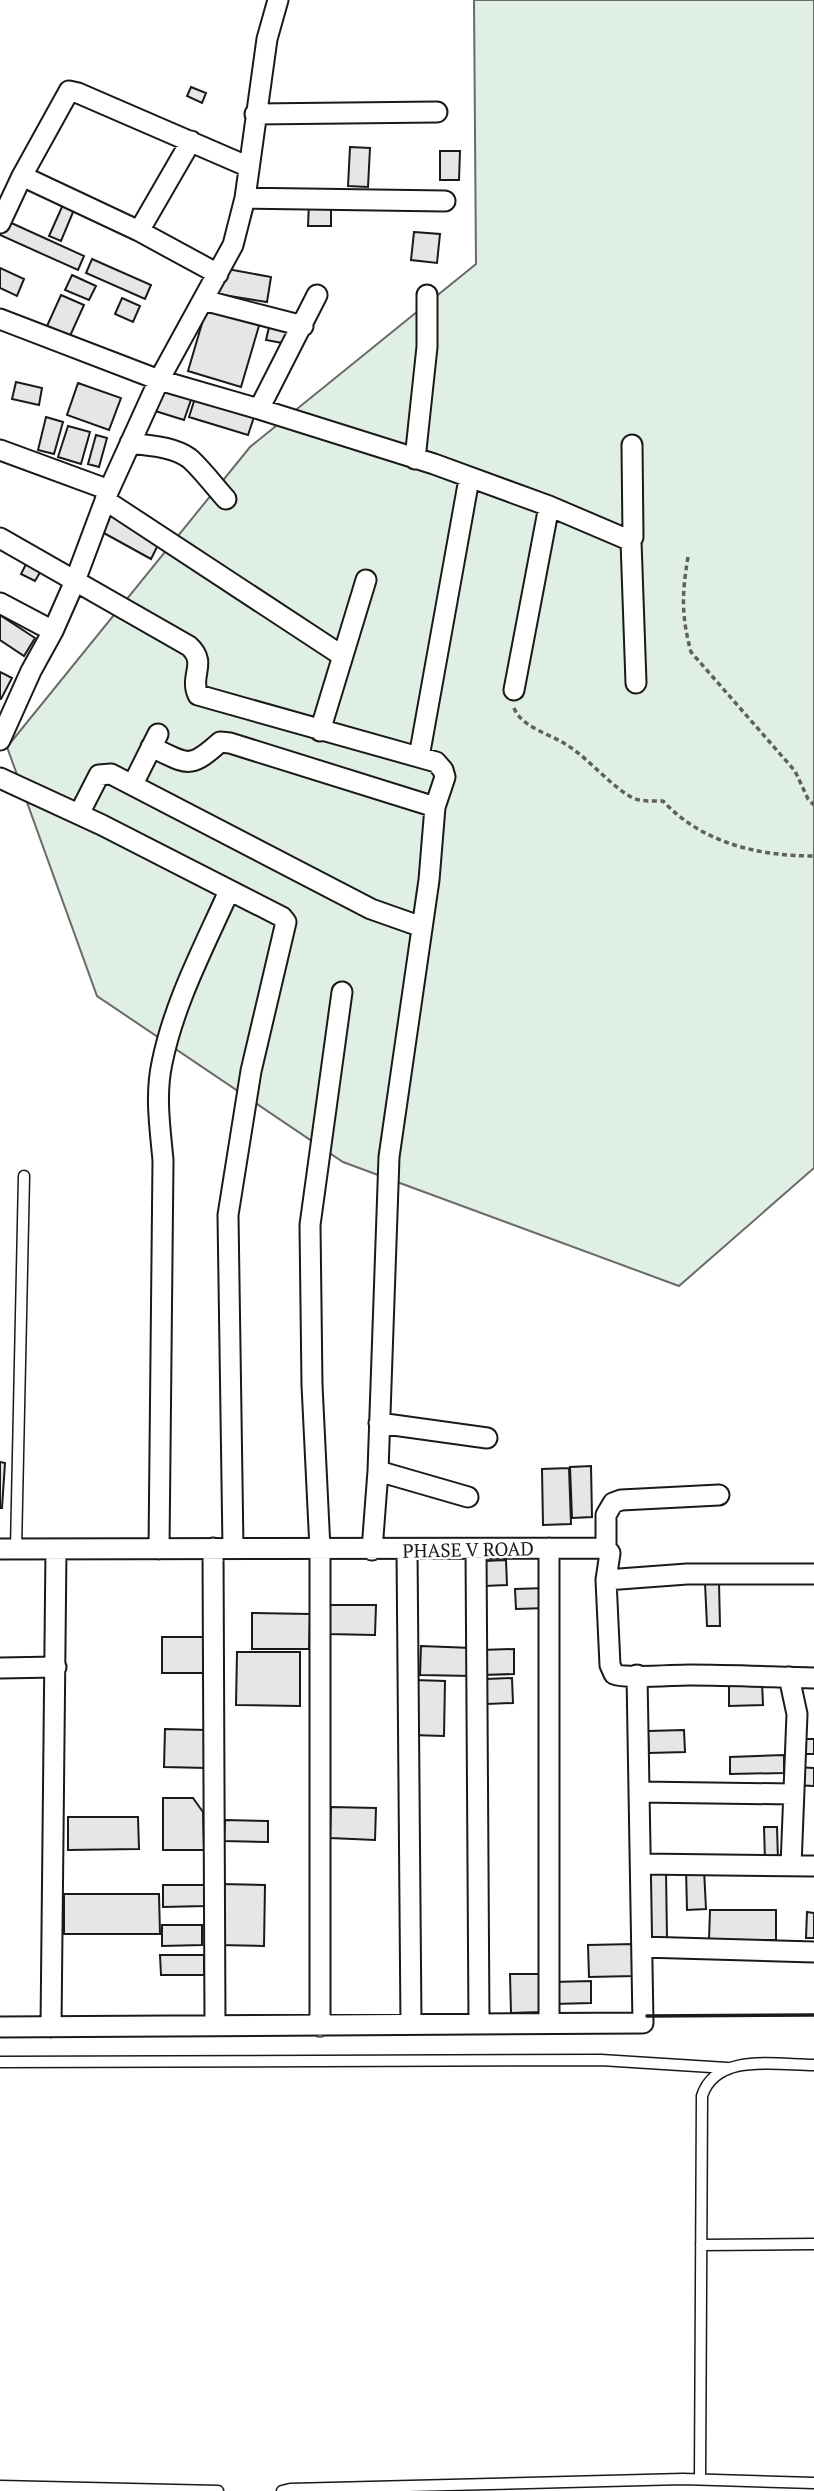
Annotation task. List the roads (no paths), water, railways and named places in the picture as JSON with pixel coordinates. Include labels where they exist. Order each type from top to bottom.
[{"type":"street","points":[[0,740],[6,711],[53,631],[107,495],[159,380],[233,245],[245,198],[267,39],[278,0]]},
{"type":"street","points":[[0,223],[22,176],[69,91],[250,167]]},
{"type":"street","points":[[255,114],[438,112]]},
{"type":"street","points":[[139,231],[191,141]]},
{"type":"street","points":[[22,176],[139,231],[218,274]]},
{"type":"street","points":[[245,198],[445,201]]},
{"type":"street","points":[[259,409],[317,295]]},
{"type":"street","points":[[415,459],[427,347],[427,295]]},
{"type":"street","points":[[203,300],[303,326]]},
{"type":"street","points":[[0,319],[159,380],[415,459],[549,506],[631,541]]},
{"type":"street","points":[[130,443],[162,447],[182,454],[191,460],[226,499]]},
{"type":"street","points":[[632,445],[634,537],[631,541],[636,683]]},
{"type":"street","points":[[0,450],[107,495],[341,655]]},
{"type":"street","points":[[419,757],[469,479]]},
{"type":"street","points":[[514,690],[549,506]]},
{"type":"street","points":[[0,538],[189,646],[197,653],[199,664],[195,689],[198,695],[436,762],[443,770],[444,777],[435,807],[429,880],[389,1157],[378,1471],[372,1550]]},
{"type":"street","points":[[320,731],[366,580]]},
{"type":"street","points":[[0,603],[53,631]]},
{"type":"street","points":[[133,784],[154,740],[189,762],[201,760],[220,743],[230,743],[435,807]]},
{"type":"street","points":[[79,814],[99,775],[111,774],[372,909],[422,928]]},
{"type":"street","points":[[0,778],[79,814],[282,917],[286,925],[250,1071],[228,1214],[215,2025]]},
{"type":"street","points":[[159,1549],[163,1160],[158,1103],[161,1064],[177,1009],[229,891]]},
{"type":"street","points":[[320,2026],[320,1549],[312,1385],[310,1225],[342,992]]},
{"type":"street","points":[[379,1423],[487,1438]]},
{"type":"street","points":[[378,1471],[468,1497]]},
{"type":"street","points":[[719,1495],[621,1500],[613,1503],[606,1515],[606,1548],[610,1553],[606,1580],[610,1665],[614,1674],[814,1678]]},
{"type":"street","points":[[549,1548],[550,2022]]},
{"type":"street","name":"PHASE V ROAD","points":[[8,1549],[606,1548]]},
{"type":"street","points":[[51,2027],[56,1549]]},
{"type":"street","points":[[407,1549],[411,2024]]},
{"type":"street","points":[[476,1549],[479,2023]]},
{"type":"street","points":[[606,1580],[687,1574],[814,1574]]},
{"type":"street","points":[[0,1668],[56,1667]]},
{"type":"street","points":[[0,2027],[643,2023],[637,1675]]},
{"type":"street","points":[[789,1677],[797,1714],[791,1866]]},
{"type":"street","points":[[640,1793],[793,1794]]},
{"type":"street","points":[[641,1864],[814,1866]]},
{"type":"street","points":[[642,1947],[814,1952]]},
{"type":"lane","points":[[8,1549],[24,1176]]},
{"type":"lane","points":[[0,2062],[601,2060],[727,2068],[741,2064],[814,2065]]},
{"type":"lane","points":[[700,2479],[702,2095],[705,2085],[727,2068]]},
{"type":"lane","points":[[701,2245],[814,2244]]},
{"type":"lane","points":[[282,2491],[700,2479],[814,2483]]},
{"type":"lane","points":[[0,2486],[218,2491]]}]
